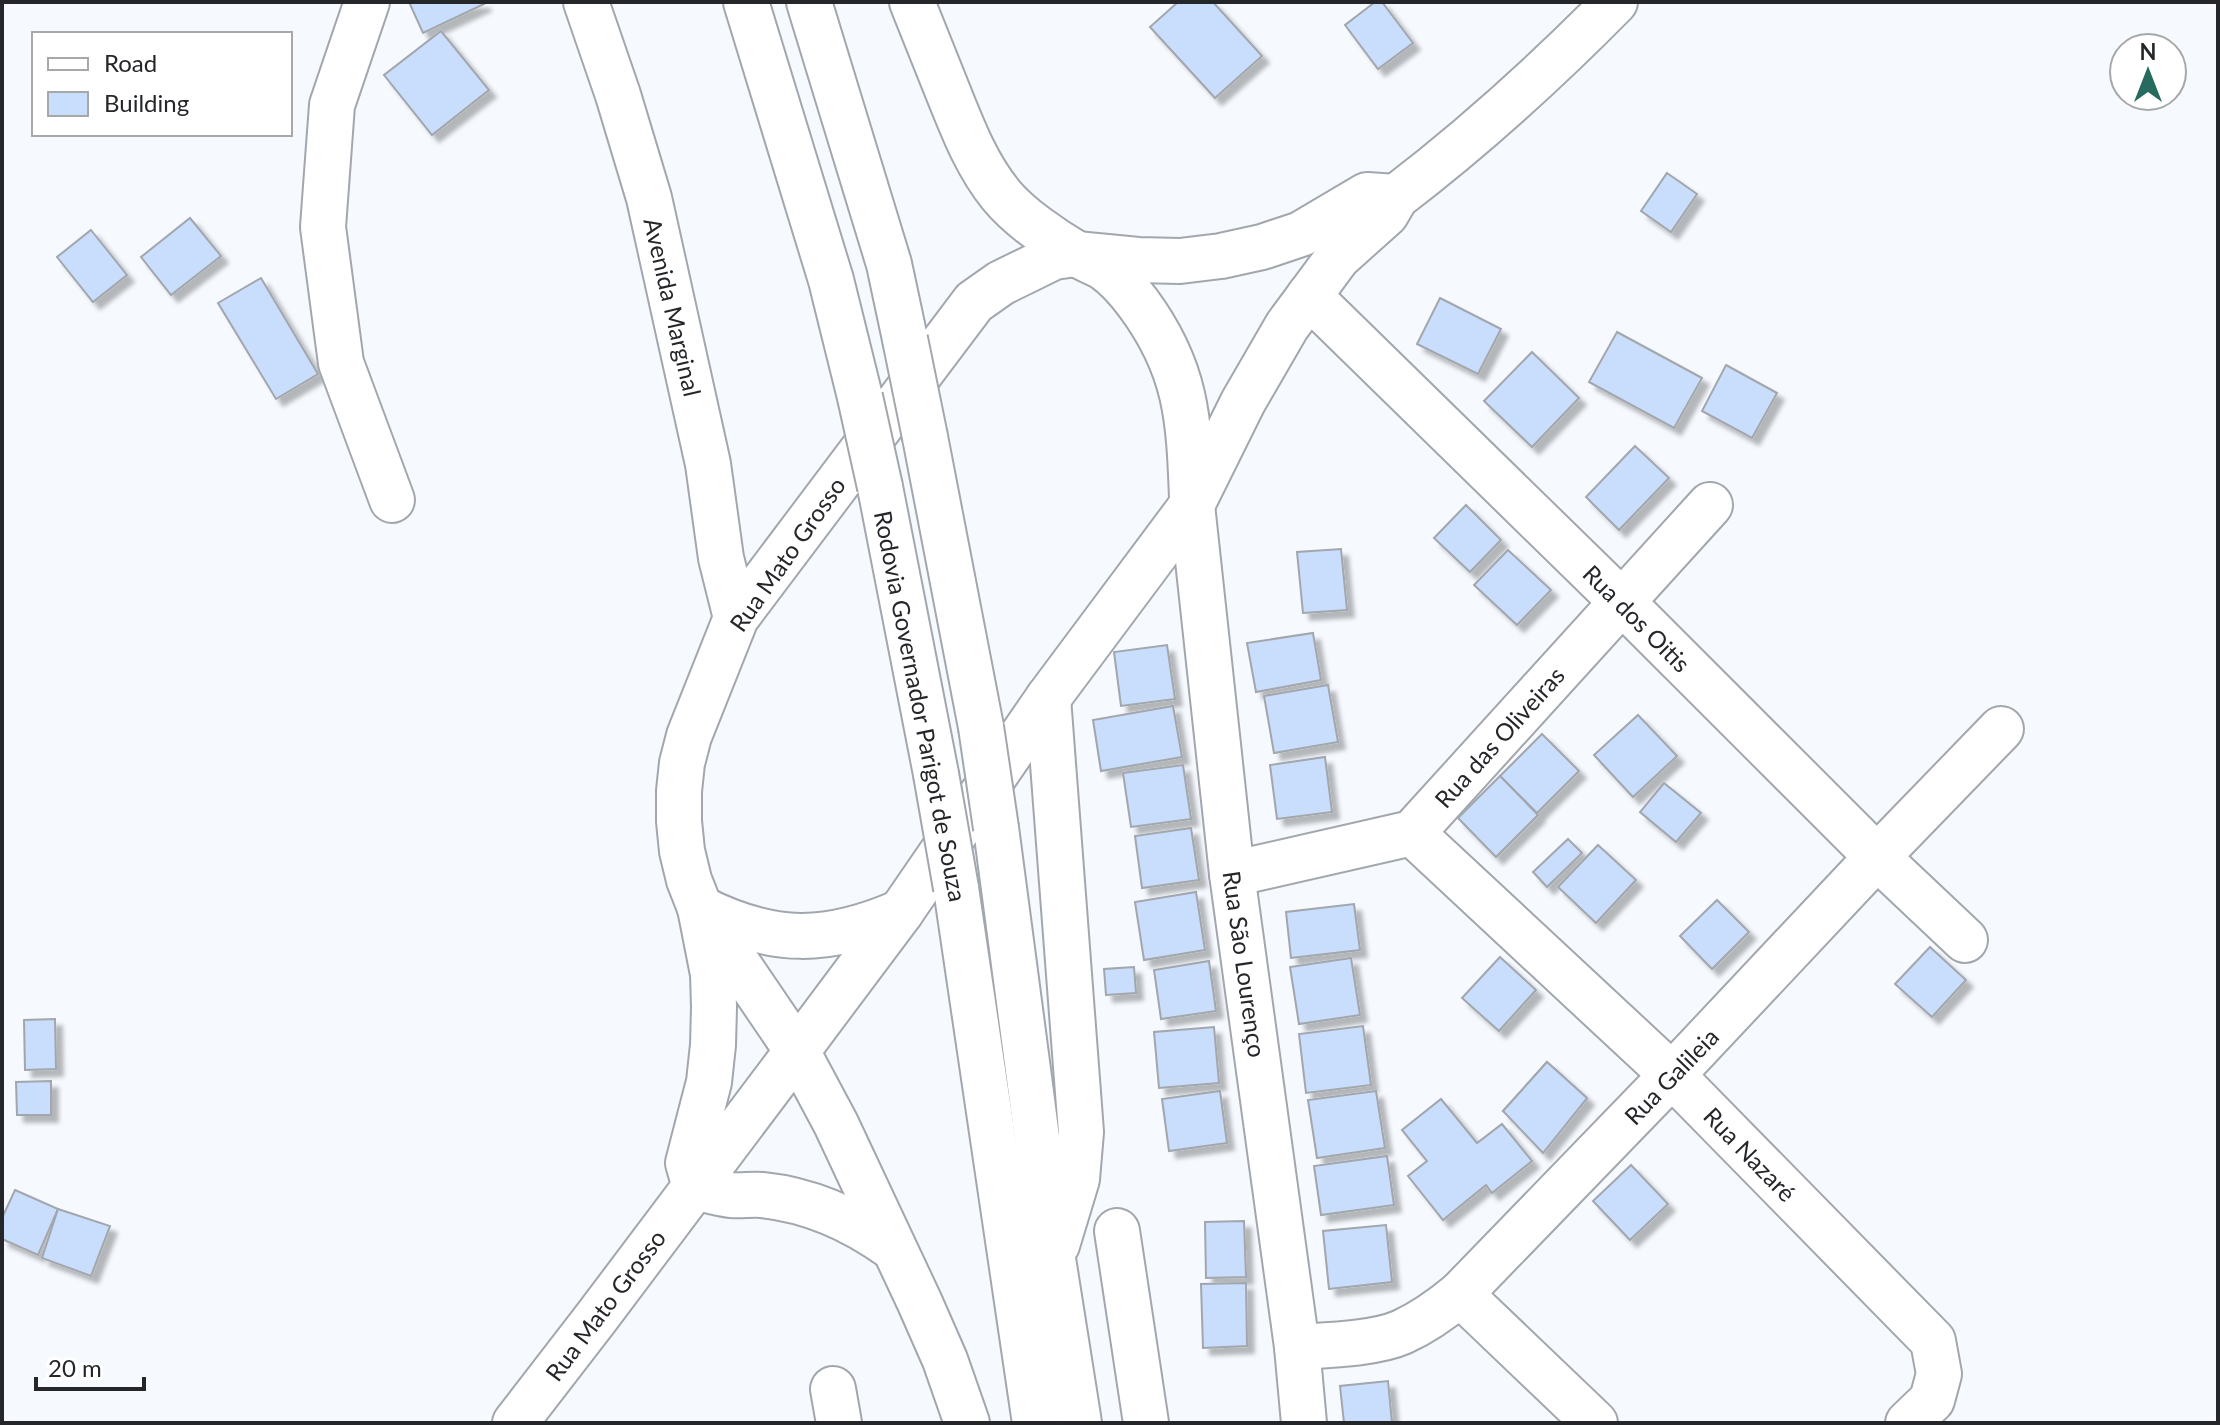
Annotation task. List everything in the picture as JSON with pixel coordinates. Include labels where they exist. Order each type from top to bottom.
[{"type":"main road","points":[[367,2],[332,105],[323,227],[341,363],[392,500]]},
{"type":"main road","name":"Avenida Marginal","points":[[586,2],[649,198],[705,449],[721,558],[736,618]]},
{"type":"main road","name":"Rodovia Governador Parigot de Souza","points":[[746,2],[831,280],[880,487],[956,888],[1035,1423]]},
{"type":"main road","name":"Rodovia Governador Parigot de Souza","points":[[809,2],[889,264],[981,727],[1053,1259],[1079,1423]]},
{"type":"main road","name":"Rua São Lourenço","points":[[912,2],[969,144],[984,172],[1003,198],[1027,220],[1076,254],[1106,270],[1130,294],[1151,321],[1180,382],[1187,415],[1192,505],[1232,874],[1297,1347],[1304,1423]]},
{"type":"main road","points":[[700,908],[749,929],[775,935],[808,936],[840,933],[871,925],[901,912],[1048,698],[1192,505],[1243,402],[1287,326],[1338,257],[1386,214],[1396,197],[1487,122],[1615,2]]},
{"type":"main road","points":[[1076,254],[1180,261],[1221,256],[1301,234],[1367,195],[1396,197]]},
{"type":"main road","name":"Rua Mato Grosso","points":[[695,1187],[688,1163],[709,1082],[713,1045],[713,974],[700,908],[682,851],[680,777],[689,736],[736,618],[974,302],[1030,267],[1054,257],[1076,254]]},
{"type":"main road","name":"Rua dos Oitis","points":[[1309,296],[1877,857],[1965,940]]},
{"type":"main road","name":"Rua das Oliveiras","points":[[1412,833],[1710,505]]},
{"type":"main road","points":[[1048,698],[1081,1132],[1077,1179],[1053,1259]]},
{"type":"main road","name":"Rua Galileia","points":[[1297,1347],[1353,1343],[1400,1333],[1435,1314],[1460,1294],[2001,729]]},
{"type":"main road","points":[[1232,874],[1412,833]]},
{"type":"main road","name":"Rua Nazaré","points":[[1412,833],[1672,1075],[1933,1341],[1939,1374],[1920,1412]]},
{"type":"main road","points":[[700,908],[797,1051],[836,1124],[945,1360],[967,1423]]},
{"type":"main road","name":"Rua Mato Grosso","points":[[515,1423],[901,912]]},
{"type":"main road","points":[[695,1187],[729,1195],[760,1195],[792,1200],[819,1207],[845,1217],[893,1248]]},
{"type":"main road","points":[[1117,1231],[1146,1423]]},
{"type":"main road","points":[[1460,1294],[1595,1423]]},
{"type":"building","points":[[409,2],[483,2],[484,4],[423,33]]},
{"type":"building","points":[[1178,2],[1213,2],[1262,56],[1215,98],[1150,27]]},
{"type":"building","points":[[1375,2],[1382,2],[1413,43],[1378,69],[1345,25]]},
{"type":"building","points":[[441,31],[489,90],[432,135],[384,75]]},
{"type":"building","points":[[1667,173],[1697,194],[1671,232],[1641,211]]},
{"type":"building","points":[[190,218],[221,256],[171,295],[141,257]]},
{"type":"building","points":[[91,230],[127,275],[93,302],[57,257]]},
{"type":"building","points":[[261,278],[318,374],[276,399],[218,303]]},
{"type":"building","points":[[1440,298],[1501,329],[1478,374],[1417,344]]},
{"type":"building","points":[[1617,332],[1702,378],[1674,428],[1589,382]]},
{"type":"building","points":[[1532,352],[1579,398],[1532,447],[1484,401]]},
{"type":"building","points":[[1726,365],[1777,393],[1752,438],[1702,411]]},
{"type":"building","points":[[1635,446],[1669,478],[1619,530],[1586,497]]},
{"type":"building","points":[[1466,505],[1501,540],[1470,572],[1434,538]]},
{"type":"building","points":[[1341,549],[1347,610],[1303,613],[1297,552]]},
{"type":"building","points":[[1508,550],[1551,590],[1517,625],[1474,585]]},
{"type":"building","points":[[1313,633],[1321,680],[1256,692],[1247,643]]},
{"type":"building","points":[[1167,645],[1175,699],[1121,706],[1114,652]]},
{"type":"building","points":[[1328,685],[1338,742],[1274,753],[1264,696]]},
{"type":"building","points":[[1173,706],[1182,757],[1101,771],[1093,720]]},
{"type":"building","points":[[1638,715],[1677,756],[1633,797],[1594,755]]},
{"type":"building","points":[[1542,734],[1579,771],[1537,813],[1500,776]]},
{"type":"building","points":[[1325,757],[1332,812],[1277,819],[1270,765]]},
{"type":"building","points":[[1183,765],[1191,819],[1131,827],[1123,773]]},
{"type":"building","points":[[1500,776],[1538,815],[1496,857],[1458,818]]},
{"type":"building","points":[[1664,783],[1701,813],[1676,842],[1640,812]]},
{"type":"building","points":[[1191,828],[1199,880],[1142,888],[1135,836]]},
{"type":"building","points":[[1568,839],[1582,853],[1547,887],[1533,872]]},
{"type":"building","points":[[1598,845],[1636,880],[1596,923],[1558,887]]},
{"type":"building","points":[[1196,892],[1205,950],[1144,960],[1135,902]]},
{"type":"building","points":[[1717,900],[1749,932],[1712,969],[1680,936]]},
{"type":"building","points":[[1354,904],[1360,950],[1291,958],[1286,912]]},
{"type":"building","points":[[1930,947],[1966,980],[1932,1017],[1895,984]]},
{"type":"building","points":[[1500,957],[1536,990],[1499,1031],[1462,998]]},
{"type":"building","points":[[1351,958],[1360,1015],[1299,1024],[1290,967]]},
{"type":"building","points":[[1209,961],[1216,1011],[1161,1019],[1154,970]]},
{"type":"building","points":[[1134,967],[1136,993],[1106,995],[1104,969]]},
{"type":"building","points":[[55,1019],[56,1069],[25,1070],[24,1020]]},
{"type":"building","points":[[1363,1026],[1371,1085],[1306,1093],[1299,1034]]},
{"type":"building","points":[[1214,1027],[1219,1083],[1159,1088],[1154,1032]]},
{"type":"building","points":[[1547,1062],[1587,1098],[1543,1146],[1503,1111]]},
{"type":"building","points":[[1547,1062],[1587,1098],[1543,1153],[1503,1111]]},
{"type":"building","points":[[51,1081],[51,1115],[17,1115],[16,1082]]},
{"type":"building","points":[[1220,1091],[1227,1143],[1169,1151],[1162,1099]]},
{"type":"building","points":[[1376,1091],[1385,1148],[1317,1158],[1308,1100]]},
{"type":"building","points":[[1441,1099],[1477,1143],[1502,1124],[1532,1161],[1492,1193],[1486,1185],[1443,1220],[1408,1176],[1427,1161],[1402,1130]]},
{"type":"building","points":[[1387,1156],[1394,1205],[1321,1215],[1314,1166]]},
{"type":"building","points":[[1631,1165],[1668,1204],[1630,1240],[1593,1201]]},
{"type":"building","points":[[15,1190],[58,1209],[38,1255],[2,1239],[2,1218]]},
{"type":"building","points":[[58,1209],[110,1226],[91,1276],[42,1258]]},
{"type":"building","points":[[1244,1221],[1246,1277],[1206,1278],[1205,1222]]},
{"type":"building","points":[[1386,1225],[1392,1282],[1329,1289],[1323,1231]]},
{"type":"building","points":[[1246,1283],[1247,1346],[1203,1348],[1201,1284]]},
{"type":"building","points":[[1388,1381],[1392,1423],[1344,1423],[1340,1386]]}]
